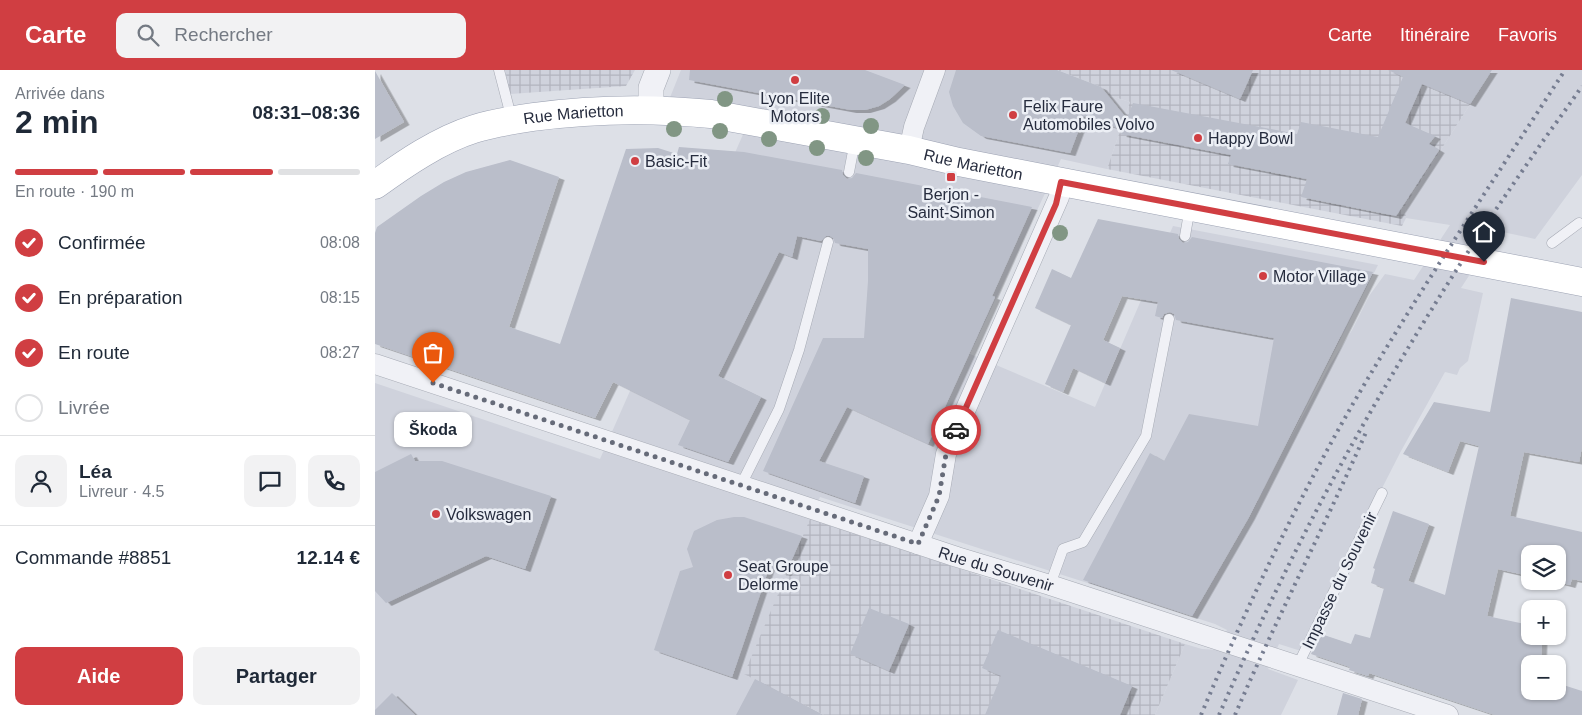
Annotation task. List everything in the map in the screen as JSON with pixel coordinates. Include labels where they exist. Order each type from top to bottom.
[{"type":"main road","name":"Rue Marietton","points":[[375,185],[430,148],[473,130],[513,120],[595,110],[651,110],[711,114],[909,150],[959,162],[1582,282]]},
{"type":"street","points":[[651,110],[651,88],[658,70]]},
{"type":"street","points":[[909,150],[935,70]]},
{"type":"street","points":[[918,544],[939,496],[946,454],[1056,204],[1061,182]]},
{"type":"street","name":"Rue du Souvenir","points":[[376,368],[1447,715]]},
{"type":"lane","points":[[499,70],[513,120]]},
{"type":"lane","points":[[849,172],[855,140]]},
{"type":"lane","points":[[1185,236],[1191,206]]},
{"type":"lane","points":[[1552,243],[1579,223]]},
{"type":"lane","points":[[741,485],[782,401],[799,350],[828,242]]},
{"type":"lane","points":[[1050,585],[1063,549],[1083,542],[1147,436],[1169,319]]},
{"type":"lane","name":"Impasse du Souvenir","points":[[1297,667],[1382,493]]},
{"type":"shaded area","points":[[505,70],[635,70],[626,86],[510,94]]},
{"type":"shaded area","points":[[681,70],[1057,70],[1101,87],[1108,95],[1130,102],[1107,169],[1061,159],[970,354],[1095,407],[1173,226],[1378,265],[1286,447],[1369,296],[1385,274],[1414,280],[1450,225],[1406,218],[1405,206],[1492,70],[1582,70],[1582,175],[1535,239],[1498,231],[1461,288],[1483,293],[1468,361],[1460,368],[1457,375],[1445,372],[1401,451],[1301,651],[1279,644],[1268,669],[1298,680],[1281,715],[1155,715],[1185,644],[1202,649],[1218,650],[1227,630],[1215,624],[820,497],[745,674],[824,715],[375,715],[375,383],[600,459],[745,130],[659,125]]},
{"type":"shaded area","points":[[1057,70],[1492,70],[1405,206],[1406,218],[1402,226],[1107,169],[1130,102],[1108,95],[1101,87]]},
{"type":"shaded area","points":[[810,519],[1185,644],[1155,715],[824,715],[744,674]]},
{"type":"building","points":[[690,70],[865,70],[905,85],[879,106],[865,110],[851,110],[689,80]]},
{"type":"building","points":[[956,70],[1057,70],[1101,87],[1127,119],[1133,103],[1297,134],[1301,122],[1378,137],[1403,77],[1388,70],[1492,70],[1470,104],[1422,84],[1405,123],[1435,136],[1429,144],[1439,150],[1396,216],[1301,197],[1307,179],[1228,164],[1231,155],[1121,134],[1123,130],[1084,116],[1070,153],[981,136],[963,123],[953,106],[949,92]]},
{"type":"building","points":[[1171,70],[1253,70],[1240,99]]},
{"type":"building","points":[[375,71],[404,122],[375,139]]},
{"type":"building","points":[[679,147],[744,152],[842,170],[843,175],[847,179],[852,178],[856,173],[1032,207],[992,296],[995,297],[928,444],[847,407],[819,461],[864,476],[855,503],[763,471],[823,338],[864,338],[868,249],[835,243],[830,236],[826,236],[821,241],[797,236],[792,257],[779,252],[718,376],[761,397],[728,462],[678,445],[690,420],[613,382],[595,418],[375,344],[375,233],[377,227],[444,182],[466,172],[510,160],[559,177],[509,327],[560,344],[626,149],[658,148],[677,154]]},
{"type":"building","points":[[1098,219],[1178,234],[1179,239],[1183,243],[1188,242],[1192,237],[1373,272],[1249,517],[1192,616],[1083,580],[1150,453],[1164,461],[1189,414],[1258,426],[1274,338],[1176,320],[1174,314],[1170,312],[1164,314],[1162,318],[1155,316],[1158,302],[1122,296],[1103,340],[1120,348],[1105,383],[1073,368],[1063,392],[1045,384],[1071,325],[1035,308],[1052,269],[1071,278]]},
{"type":"building","points":[[1511,298],[1582,312],[1582,447],[1579,462],[1524,452],[1510,516],[1582,532],[1582,581],[1572,579],[1570,585],[1566,584],[1566,545],[1521,545],[1521,574],[1498,569],[1487,616],[1521,623],[1521,645],[1542,645],[1541,655],[1521,655],[1521,700],[1566,700],[1566,686],[1582,691],[1582,715],[1495,715],[1369,673],[1368,676],[1349,670],[1350,667],[1311,654],[1321,634],[1351,644],[1355,634],[1370,638],[1384,588],[1371,583],[1375,569],[1373,568],[1393,511],[1429,524],[1408,581],[1445,595],[1479,446],[1460,441],[1448,472],[1403,454],[1434,402],[1490,412]]},
{"type":"building","points":[[411,454],[415,461],[442,461],[551,496],[525,569],[486,556],[386,603],[375,591],[375,472]]},
{"type":"building","points":[[744,517],[802,536],[786,573],[769,568],[732,677],[654,650],[680,571],[693,567],[687,549],[694,531],[717,520]]},
{"type":"building","points":[[869,608],[909,624],[889,671],[850,654]]},
{"type":"building","points":[[998,630],[1132,686],[1120,715],[985,715],[1001,676],[982,668]]},
{"type":"building","points":[[755,679],[823,715],[736,715]]},
{"type":"building","points":[[392,693],[415,715],[375,715],[375,710]]},
{"type":"building","points":[[1343,693],[1362,699],[1358,715],[1337,715]]},
{"type":"railway","points":[[1201,715],[1273,556],[1312,478],[1354,402],[1431,276],[1565,70]]},
{"type":"railway","points":[[1219,715],[1289,565],[1367,418],[1467,253],[1582,86]]},
{"type":"railway","points":[[1235,715],[1367,430]]},
{"type":"way so far","points":[[433,383],[918,544],[939,496],[946,454],[956,430]]},
{"type":"place","name":"Lyon Elite Motors","points":[[795,80]]},
{"type":"place","name":"Felix Faure Automobiles Volvo","points":[[1013,115]]},
{"type":"place","name":"Happy Bowl","points":[[1198,138]]},
{"type":"place","name":"Basic-Fit","points":[[635,161]]},
{"type":"place","name":"Berjon - Saint-Simon","points":[[951,177]]},
{"type":"place","name":"Motor Village","points":[[1263,276]]},
{"type":"place","name":"Škoda","points":[[433,383]]},
{"type":"place","name":"Volkswagen","points":[[436,514]]},
{"type":"place","name":"Seat Groupe Delorme","points":[[728,575]]},
{"type":"route","points":[[956,430],[1059,197],[1061,182],[1484,262]]}]
